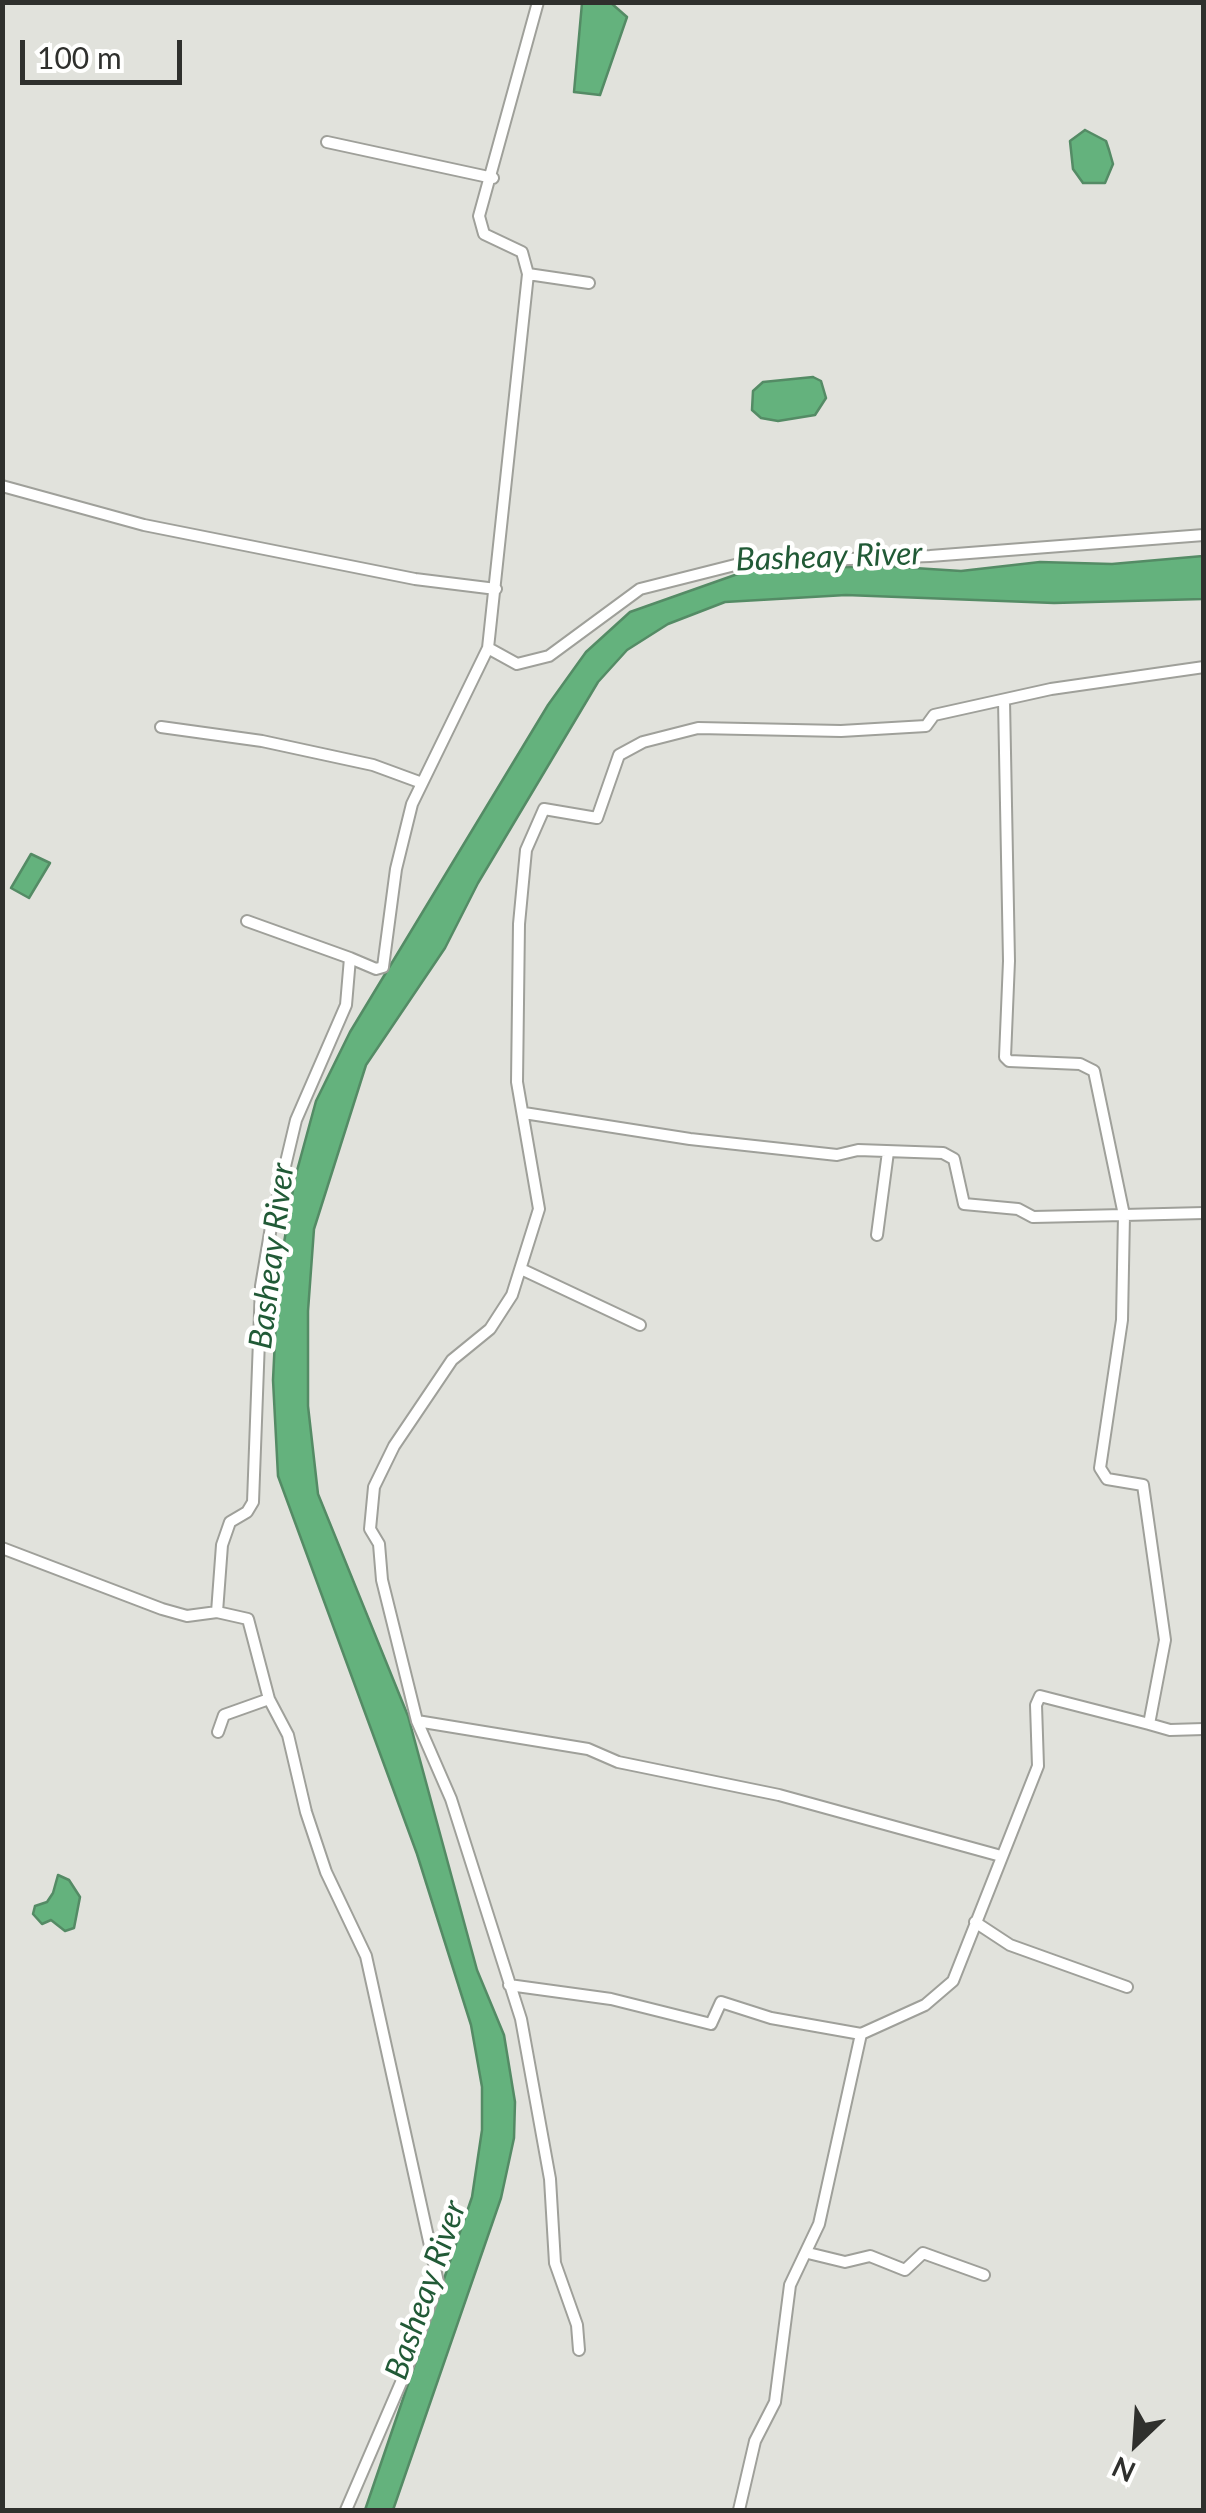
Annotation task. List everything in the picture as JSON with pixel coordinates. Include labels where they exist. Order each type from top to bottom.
[{"type":"street","points":[[247,922],[376,969],[383,967],[396,869],[412,804],[488,648],[528,274],[522,252],[484,234],[480,226],[483,195],[493,178],[538,2]]},
{"type":"street","points":[[327,142],[493,178]]},
{"type":"street","points":[[528,274],[589,283]]},
{"type":"street","points":[[2,486],[144,525],[415,579],[496,589]]},
{"type":"street","points":[[488,648],[517,664],[549,656],[640,589],[743,563],[930,556],[1204,536]]},
{"type":"street","points":[[579,2350],[577,2325],[555,2264],[550,2178],[521,2019],[451,1799],[416,1721],[382,1580],[379,1544],[370,1530],[374,1487],[394,1446],[452,1360],[490,1329],[512,1295],[539,1209],[516,1082],[518,924],[526,850],[544,808],[597,818],[619,755],[626,748],[698,728],[841,731],[926,726],[934,714],[1102,680],[1204,667]]},
{"type":"street","points":[[1004,700],[1008,960],[1005,1058],[1080,1064],[1094,1072],[1124,1215],[1122,1320],[1100,1468],[1108,1479],[1143,1485],[1165,1640],[1149,1724]]},
{"type":"street","points":[[162,727],[262,740],[373,764],[422,783]]},
{"type":"street","points":[[217,1612],[222,1545],[230,1522],[247,1512],[253,1502],[261,1286],[272,1222],[296,1120],[346,1006],[350,958]]},
{"type":"street","points":[[524,1113],[690,1139],[826,1154],[951,1156],[964,1204],[1018,1209],[1032,1217],[1204,1213]]},
{"type":"street","points":[[877,1235],[888,1152]]},
{"type":"street","points":[[521,1269],[640,1325]]},
{"type":"street","points":[[2,1548],[162,1609],[187,1616],[217,1612],[248,1619],[269,1699],[288,1735],[326,1872],[366,1956],[438,2282],[406,2371],[346,2510]]},
{"type":"street","points":[[510,1985],[611,1999],[711,2024],[721,2002],[771,2018],[860,2034],[925,2006],[953,1981],[1038,1766],[1036,1705],[1040,1696],[1138,1724],[1170,1730],[1204,1729]]},
{"type":"street","points":[[218,1732],[224,1715],[269,1699]]},
{"type":"street","points":[[416,1721],[588,1748],[618,1762],[796,1800],[1001,1856]]},
{"type":"street","points":[[975,1922],[1010,1945],[1127,1987]]},
{"type":"street","points":[[738,2510],[755,2441],[775,2402],[790,2285],[819,2224],[860,2034]]},
{"type":"street","points":[[808,2253],[845,2262],[870,2256],[905,2270],[923,2253],[984,2274]]},
{"type":"shaded area","points":[[582,3],[611,3],[627,17],[600,95],[574,92]]},
{"type":"shaded area","points":[[1085,130],[1106,141],[1113,164],[1105,183],[1083,183],[1073,169],[1070,141]]},
{"type":"shaded area","points":[[813,377],[821,381],[826,398],[815,415],[778,421],[761,418],[752,410],[753,391],[763,382]]},
{"type":"shaded area","points":[[1203,556],[1203,599],[1054,603],[846,595],[725,602],[668,624],[627,650],[598,682],[478,883],[445,948],[366,1065],[314,1229],[308,1311],[308,1406],[318,1494],[408,1716],[477,1970],[504,2035],[515,2102],[514,2138],[501,2198],[393,2510],[365,2510],[472,2197],[482,2130],[482,2087],[471,2025],[417,1854],[278,1476],[273,1380],[278,1278],[295,1178],[316,1101],[350,1032],[548,705],[586,652],[630,612],[749,570],[883,566],[961,571],[1040,562],[1112,564]]},
{"type":"shaded area","points":[[31,854],[50,863],[29,898],[11,888]]},
{"type":"shaded area","points":[[58,1875],[69,1880],[80,1897],[74,1928],[65,1931],[51,1920],[42,1924],[33,1914],[35,1906],[47,1902],[53,1893]]},
{"type":"water label","name":"Basheay River","points":[[829,557]]},
{"type":"water label","name":"Basheay River","points":[[272,1256]]},
{"type":"water label","name":"Basheay River","points":[[426,2290]]}]
